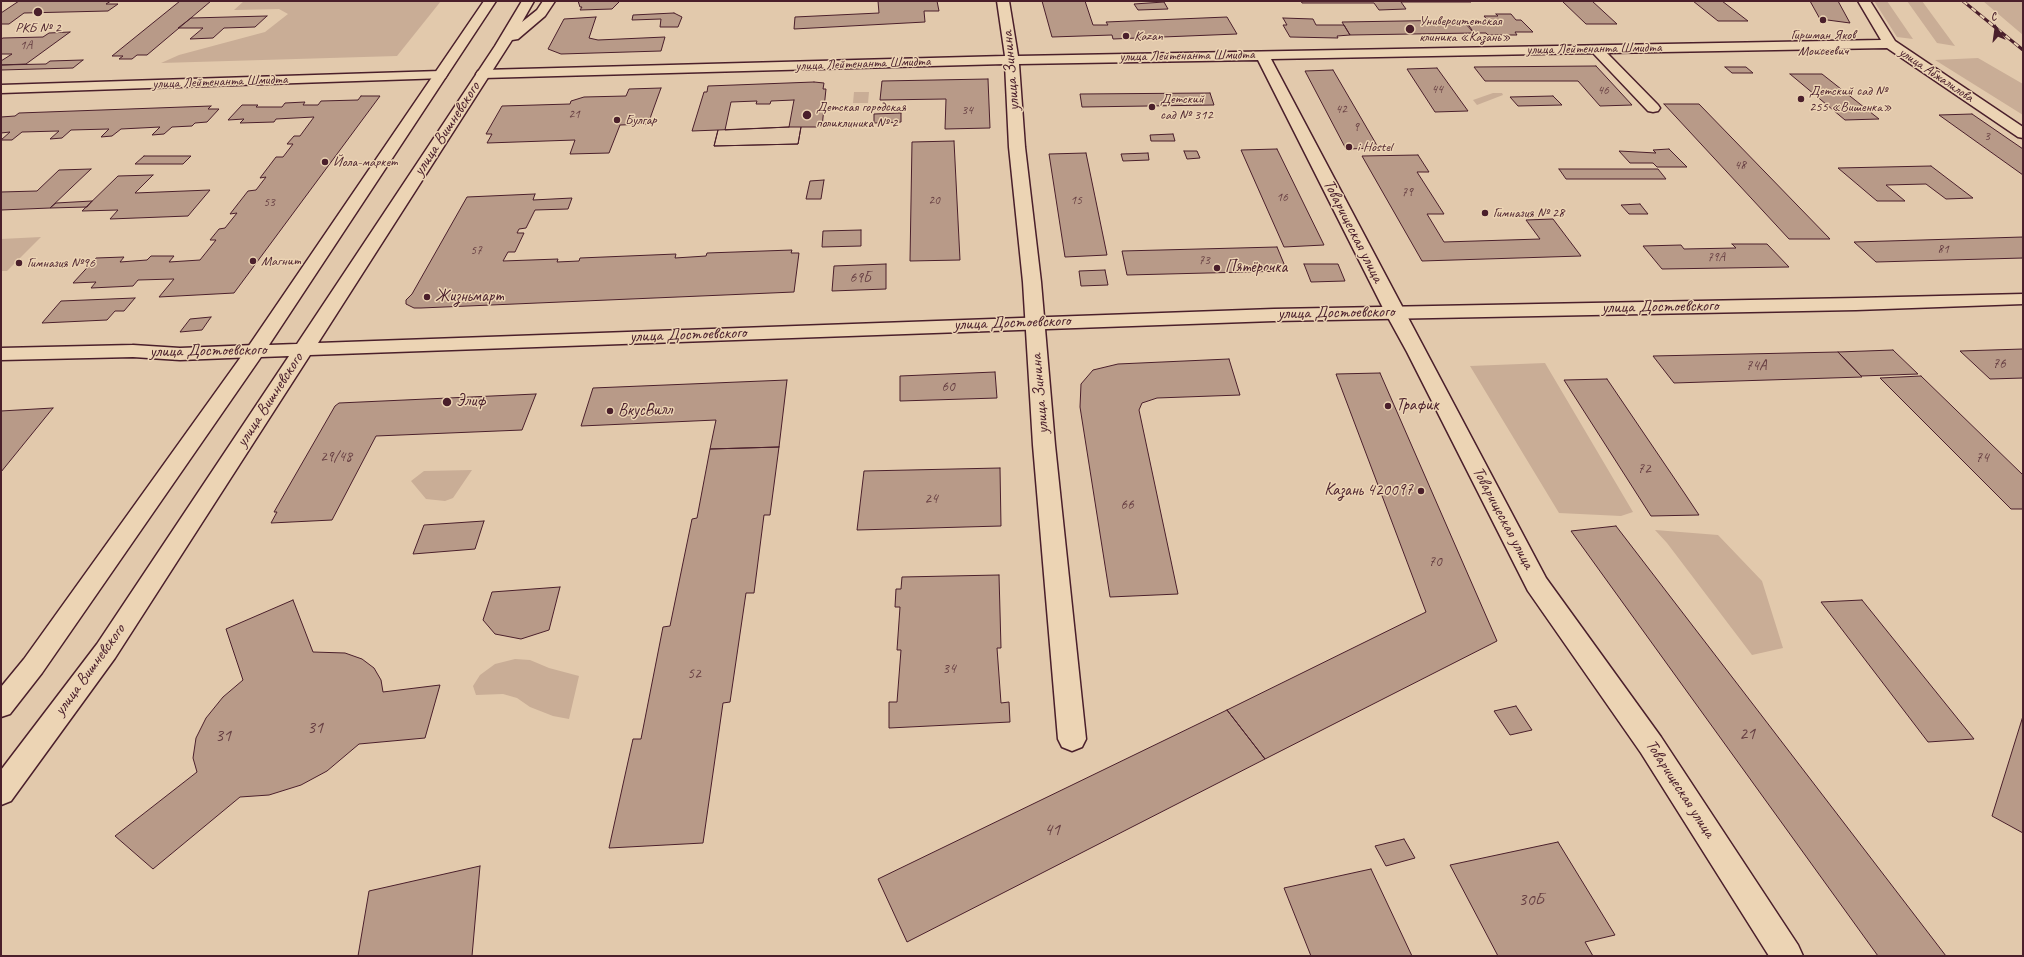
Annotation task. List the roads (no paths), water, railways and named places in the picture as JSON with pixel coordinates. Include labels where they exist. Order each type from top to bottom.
[{"type":"street","name":"улица Вишневского","points":[[1,706],[33,666],[255,351],[490,1]]},
{"type":"street","name":"улица Вишневского","points":[[1,792],[106,650],[502,46],[528,1]]},
{"type":"street","points":[[502,46],[541,13],[549,1]]},
{"type":"street","name":"улица Зинина","points":[[1003,1],[1012,60],[1016,136],[1032,282],[1034,322],[1055,562],[1072,739]]},
{"type":"street","name":"улица Абжалилова","points":[[1864,1],[1890,44],[2023,134]]},
{"type":"street","points":[[466,36],[467,16]]},
{"type":"street","name":"улица Лейтенанта Шмидта","points":[[483,74],[1012,60],[1890,44]]},
{"type":"street","points":[[1596,49],[1653,108]]},
{"type":"street","name":"Товарищеская улица","points":[[1262,55],[1394,312],[1417,352],[1537,584],[1651,745],[1787,956]]},
{"type":"street","name":"улица Лейтенанта Шмидта","points":[[1,89],[440,75]]},
{"type":"street","name":"улица Достоевского","points":[[1,354],[133,351],[180,354],[304,348],[1034,322],[1394,312],[1856,304],[2023,299]]},
{"type":"railway","points":[[1963,1],[2023,50]]},
{"type":"place","name":"РКБ № 2","points":[[38,12]]},
{"type":"place","name":"Гиршман Яков Моисеевич","points":[[1823,20]]},
{"type":"place","name":"Университетская клиника «Казань»","points":[[1410,29]]},
{"type":"place","name":"Kazan","points":[[1126,36]]},
{"type":"place","name":"Детский сад № 255 «Вишенка»","points":[[1801,99]]},
{"type":"place","name":"Детский сад № 312","points":[[1152,107]]},
{"type":"place","name":"Детская городская поликлиника № 2","points":[[807,115]]},
{"type":"place","name":"Булгар","points":[[617,120]]},
{"type":"place","name":"i Hostel","points":[[1349,147]]},
{"type":"place","name":"Йола-маркет","points":[[325,162]]},
{"type":"place","name":"Гимназия № 28","points":[[1485,213]]},
{"type":"place","name":"Магнит","points":[[253,261]]},
{"type":"place","name":"Гимназия №96","points":[[19,263]]},
{"type":"place","name":"Пятёрочка","points":[[1217,268]]},
{"type":"place","name":"Жизньмарт","points":[[427,297]]},
{"type":"place","name":"Элиф","points":[[447,402]]},
{"type":"place","name":"Трафик","points":[[1388,406]]},
{"type":"place","name":"ВкусВилл","points":[[610,411]]},
{"type":"place","name":"Казань 420097","points":[[1421,491]]}]
